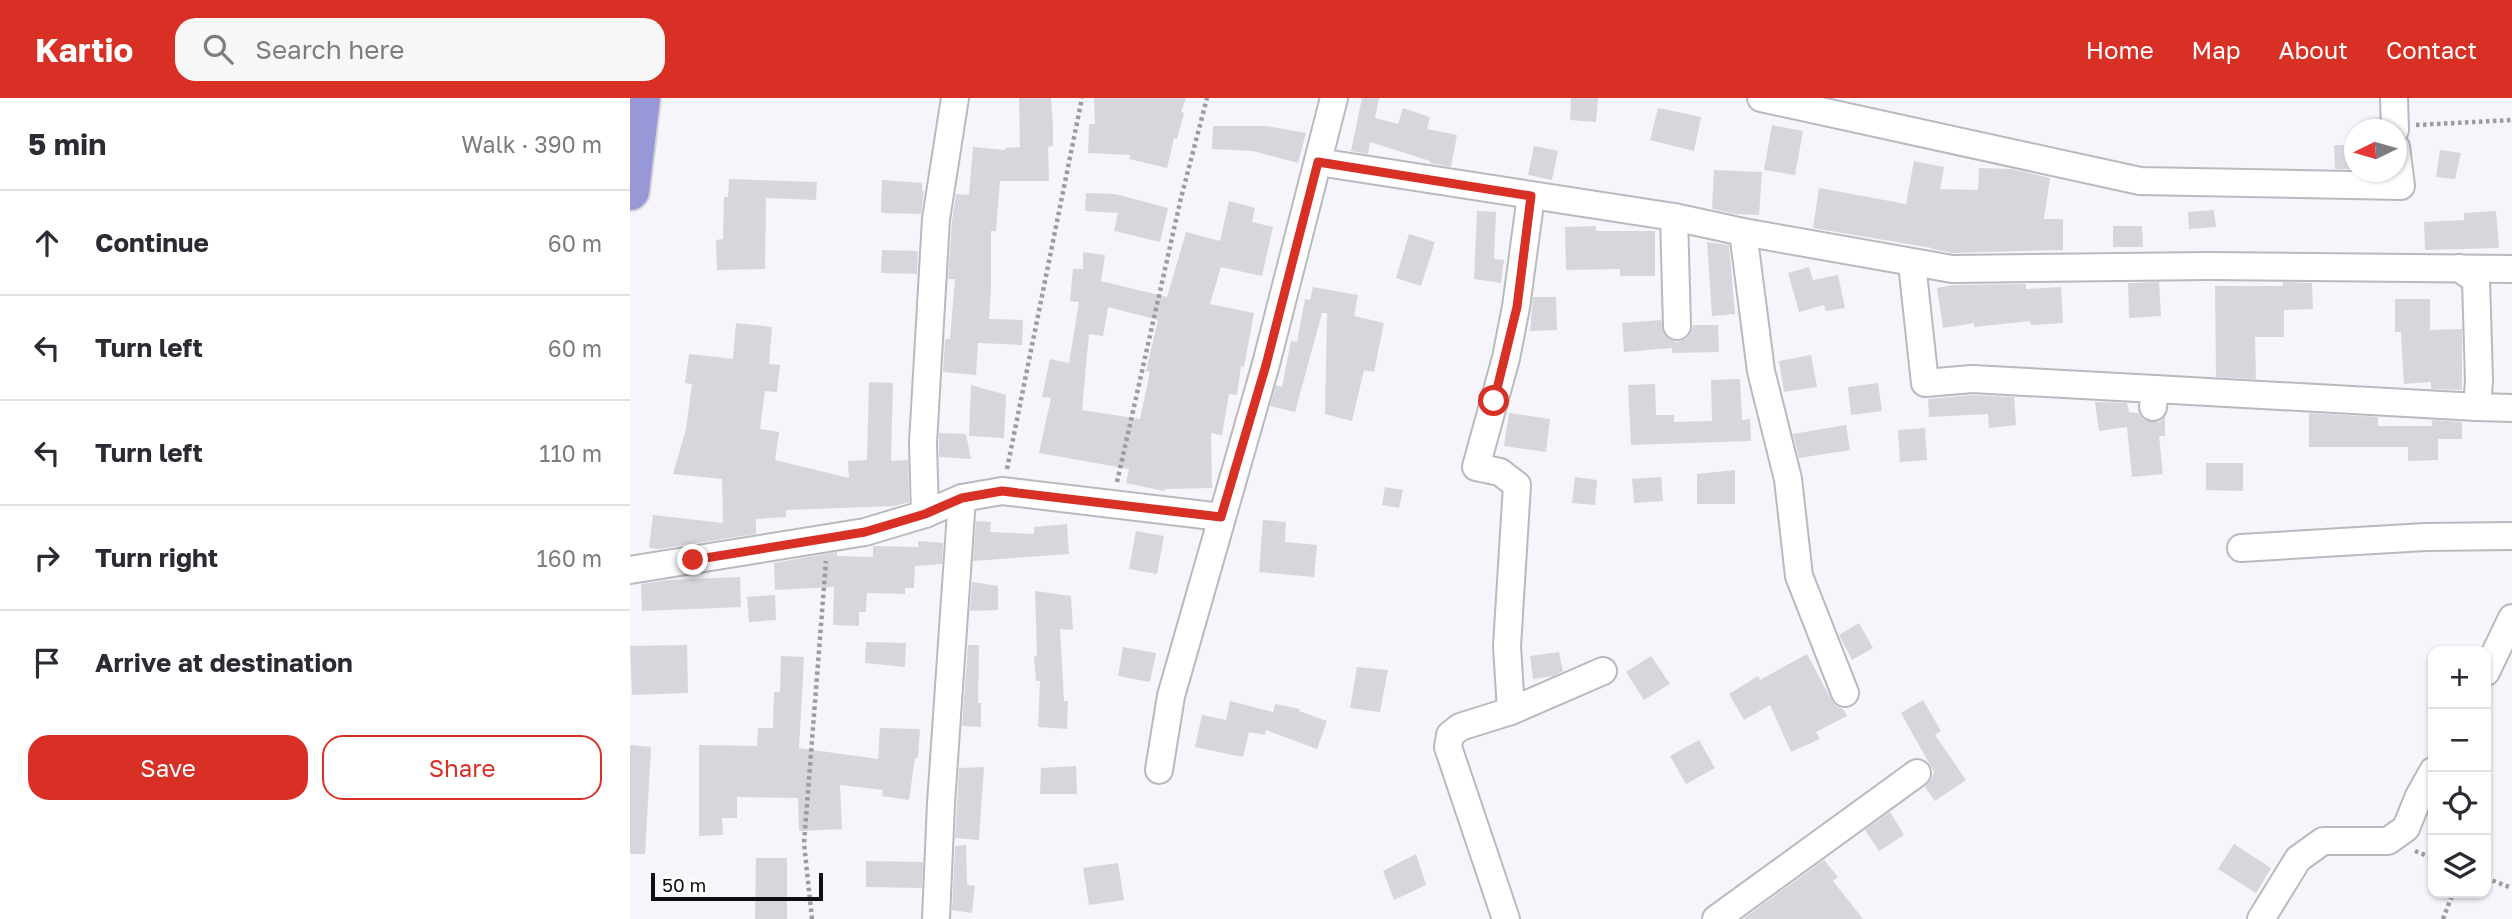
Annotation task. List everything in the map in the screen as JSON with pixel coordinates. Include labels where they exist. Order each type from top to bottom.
[{"type":"highway","points":[[630,191],[641,98]]},
{"type":"street","points":[[925,514],[923,443],[936,219],[955,98]]},
{"type":"street","points":[[1159,770],[1171,696],[1266,365],[1334,98]]},
{"type":"street","points":[[1760,98],[2140,181],[2401,186],[2401,182]]},
{"type":"street","points":[[2394,98],[2395,119]]},
{"type":"street","points":[[1318,162],[1674,217],[1952,270],[2208,265],[2512,269]]},
{"type":"street","points":[[1511,711],[1507,646],[1517,485],[1500,472],[1476,467],[1517,307],[1531,196]]},
{"type":"street","points":[[1674,217],[1677,326]]},
{"type":"street","points":[[1743,232],[1761,371],[1788,479],[1800,576],[1845,694]]},
{"type":"street","points":[[1912,264],[1925,383],[1972,379],[2154,398],[2512,408]]},
{"type":"street","points":[[2459,268],[2476,280],[2479,380],[2477,407]]},
{"type":"street","points":[[630,570],[865,532],[925,514],[962,498],[1002,491],[1221,517]]},
{"type":"street","points":[[936,919],[941,803],[962,498]]},
{"type":"street","points":[[2241,548],[2425,537],[2512,536]]},
{"type":"street","points":[[2491,662],[2512,618]]},
{"type":"street","points":[[1506,919],[1448,747],[1450,735],[1460,727],[1511,711],[1603,671]]},
{"type":"street","points":[[2261,919],[2298,859],[2323,841],[2388,841],[2406,828],[2432,772]]},
{"type":"street","points":[[1716,919],[1917,773]]},
{"type":"path","points":[[1002,491],[1082,98]]},
{"type":"path","points":[[1113,504],[1178,212],[1207,98]]},
{"type":"path","points":[[2407,133],[2512,120]]},
{"type":"path","points":[[812,919],[804,843],[828,538]]},
{"type":"path","points":[[2491,880],[2512,888]]},
{"type":"path","points":[[2443,919],[2451,898]]},
{"type":"building","points":[[1019,98],[1051,98],[1053,128],[1053,146],[1048,147],[1049,181],[1000,181],[996,231],[991,231],[989,319],[1023,320],[1022,345],[978,343],[976,375],[943,372],[945,339],[950,339],[955,279],[948,279],[956,194],[969,195],[973,147],[1005,150],[1020,147]]},
{"type":"building","points":[[1094,98],[1186,98],[1167,168],[1129,159],[1130,155],[1088,153],[1089,124],[1095,124]]},
{"type":"building","points":[[1362,98],[1379,98],[1375,118],[1398,124],[1403,108],[1430,117],[1427,129],[1457,135],[1451,167],[1430,163],[1370,142],[1368,154],[1351,151]]},
{"type":"building","points":[[1571,98],[1598,98],[1596,122],[1570,120]]},
{"type":"building","points":[[1658,108],[1701,117],[1694,151],[1650,140]]},
{"type":"building","points":[[1772,125],[1803,131],[1795,175],[1764,170]]},
{"type":"building","points":[[1213,126],[1267,126],[1306,133],[1298,163],[1253,151],[1212,149]]},
{"type":"building","points":[[2334,145],[2344,145],[2344,169],[2335,169]]},
{"type":"building","points":[[1534,146],[1558,151],[1552,180],[1528,175]]},
{"type":"building","points":[[2440,150],[2461,153],[2455,179],[2436,177]]},
{"type":"building","points":[[1914,161],[1944,167],[1940,189],[1978,190],[1979,168],[2011,169],[2050,178],[2044,219],[2063,219],[2063,250],[1953,253],[1813,228],[1819,188],[1906,204]]},
{"type":"building","points":[[1714,170],[1762,172],[1759,215],[1712,209]]},
{"type":"building","points":[[729,179],[817,182],[816,200],[766,198],[765,269],[717,270],[716,240],[723,239],[724,197],[728,197]]},
{"type":"building","points":[[882,180],[922,183],[924,191],[921,214],[881,213]]},
{"type":"building","points":[[1086,193],[1115,194],[1168,208],[1160,242],[1114,231],[1118,213],[1085,211]]},
{"type":"building","points":[[1229,201],[1255,208],[1252,222],[1273,227],[1262,276],[1221,267],[1210,304],[1254,313],[1237,395],[1229,394],[1222,435],[1211,433],[1212,488],[1164,491],[1126,483],[1129,469],[1039,453],[1051,398],[1042,397],[1050,359],[1069,363],[1079,302],[1070,301],[1073,269],[1083,269],[1083,252],[1105,255],[1101,281],[1167,297],[1186,232],[1220,241]],"holes":[[[1108,307],[1158,320],[1146,371],[1150,372],[1140,419],[1082,410],[1089,334],[1103,336]]]},
{"type":"building","points":[[2214,210],[2216,227],[2189,229],[2188,212]]},
{"type":"building","points":[[1477,211],[1496,212],[1494,259],[1504,260],[1501,283],[1474,279]]},
{"type":"building","points":[[2496,211],[2499,248],[2425,250],[2424,222],[2464,220],[2464,213]]},
{"type":"building","points":[[1596,226],[1596,231],[1655,231],[1655,276],[1620,276],[1620,269],[1566,270],[1565,227]]},
{"type":"building","points":[[2113,226],[2142,226],[2143,247],[2113,247]]},
{"type":"building","points":[[1409,234],[1435,242],[1421,286],[1396,278]]},
{"type":"building","points":[[1707,242],[1729,245],[1735,314],[1712,316]]},
{"type":"building","points":[[882,250],[918,251],[917,274],[881,273]]},
{"type":"building","points":[[1809,267],[1813,280],[1838,275],[1845,308],[1826,311],[1824,305],[1799,312],[1788,273]]},
{"type":"building","points":[[2159,282],[2161,316],[2129,318],[2128,283]]},
{"type":"building","points":[[2283,282],[2312,283],[2313,309],[2284,310],[2284,337],[2255,337],[2256,379],[2216,377],[2215,286],[2283,286]]},
{"type":"building","points":[[2026,284],[2026,289],[2061,287],[2063,323],[2031,325],[2030,321],[1974,327],[1974,323],[1943,328],[1937,288],[1952,285]]},
{"type":"building","points":[[1313,287],[1358,295],[1354,316],[1384,323],[1374,372],[1364,370],[1352,421],[1325,414],[1327,313],[1322,313],[1295,412],[1270,406],[1276,385],[1282,387],[1291,341],[1297,342],[1305,299],[1310,300]]},
{"type":"building","points":[[1533,297],[1556,297],[1557,330],[1530,331]]},
{"type":"building","points":[[2395,299],[2430,299],[2430,330],[2462,329],[2462,390],[2431,389],[2431,382],[2404,384],[2401,332],[2395,332]]},
{"type":"building","points":[[1661,320],[1664,335],[1677,342],[1686,339],[1693,325],[1718,325],[1719,352],[1672,353],[1672,348],[1624,352],[1622,323]]},
{"type":"building","points":[[736,323],[772,327],[769,364],[780,365],[777,392],[765,391],[760,429],[779,432],[775,460],[849,478],[848,461],[867,460],[869,382],[893,383],[891,461],[908,460],[909,502],[895,506],[786,510],[786,517],[756,519],[756,534],[659,549],[649,548],[653,515],[723,523],[722,479],[673,474],[686,429],[692,384],[685,383],[689,354],[733,359]]},
{"type":"building","points":[[1811,355],[1817,387],[1784,392],[1779,361]]},
{"type":"building","points":[[1740,379],[1742,420],[1750,419],[1751,441],[1631,445],[1628,385],[1655,384],[1656,415],[1674,415],[1674,422],[1712,421],[1711,380]]},
{"type":"building","points":[[1878,383],[1882,411],[1851,415],[1848,387]]},
{"type":"building","points":[[971,385],[1006,395],[1004,438],[969,436]]},
{"type":"building","points":[[1972,395],[2014,397],[2016,425],[1989,428],[1988,414],[1929,417],[1928,399]]},
{"type":"building","points":[[2095,402],[2127,403],[2129,412],[2138,413],[2151,422],[2159,422],[2165,417],[2165,436],[2159,436],[2163,474],[2132,477],[2127,427],[2099,431]]},
{"type":"building","points":[[1509,413],[1550,419],[1546,452],[1504,446]]},
{"type":"building","points":[[2309,413],[2378,417],[2378,426],[2432,426],[2432,420],[2462,422],[2462,439],[2438,439],[2438,460],[2408,461],[2408,447],[2309,447]]},
{"type":"building","points":[[1846,425],[1850,450],[1799,458],[1793,434]]},
{"type":"building","points":[[1925,428],[1927,460],[1900,462],[1898,430]]},
{"type":"building","points":[[939,433],[966,434],[971,459],[939,457]]},
{"type":"building","points":[[2206,463],[2243,463],[2243,491],[2206,490]]},
{"type":"building","points":[[1735,470],[1735,504],[1697,504],[1697,474]]},
{"type":"building","points":[[1575,477],[1597,480],[1595,505],[1572,503]]},
{"type":"building","points":[[1661,477],[1663,501],[1634,503],[1632,479]]},
{"type":"building","points":[[1385,487],[1403,490],[1399,508],[1382,505]]},
{"type":"building","points":[[1263,520],[1286,522],[1285,542],[1317,545],[1314,577],[1259,572]]},
{"type":"building","points":[[976,521],[991,522],[990,532],[1034,534],[1034,527],[1067,524],[1069,554],[973,561]]},
{"type":"building","points":[[1136,531],[1164,536],[1157,574],[1129,569]]},
{"type":"building","points":[[918,541],[943,543],[942,564],[915,566],[914,588],[905,588],[905,594],[867,593],[866,612],[859,612],[859,626],[833,625],[834,587],[775,590],[774,563],[837,552],[837,556],[873,557],[873,546],[918,547]]},
{"type":"building","points":[[740,577],[741,607],[642,611],[641,584]]},
{"type":"building","points":[[972,582],[998,586],[998,610],[970,611]]},
{"type":"building","points":[[1035,591],[1071,596],[1073,630],[1060,629],[1064,701],[1068,701],[1067,729],[1038,727],[1040,681],[1036,681],[1034,656],[1037,656]]},
{"type":"building","points":[[775,595],[776,620],[749,622],[747,597]]},
{"type":"building","points":[[1859,623],[1873,648],[1852,660],[1839,635]]},
{"type":"building","points":[[866,642],[906,643],[905,667],[865,663]]},
{"type":"building","points":[[687,645],[688,693],[632,695],[630,646]]},
{"type":"building","points":[[968,645],[979,645],[978,703],[981,703],[981,727],[962,726]]},
{"type":"building","points":[[1123,647],[1156,653],[1150,682],[1118,676]]},
{"type":"building","points":[[1559,652],[1563,671],[1553,676],[1533,679],[1530,656]]},
{"type":"building","points":[[1807,654],[1831,699],[1847,716],[1816,732],[1820,739],[1791,752],[1770,705],[1744,720],[1729,694],[1758,676],[1760,680]]},
{"type":"building","points":[[781,656],[804,657],[799,748],[878,759],[880,728],[920,729],[918,758],[915,758],[909,800],[882,796],[883,790],[840,785],[842,829],[799,831],[798,798],[737,797],[737,818],[722,818],[723,835],[699,836],[699,745],[757,746],[758,728],[773,728],[774,692],[780,692]]},
{"type":"building","points":[[1651,656],[1670,684],[1644,700],[1626,672]]},
{"type":"building","points":[[1357,667],[1388,670],[1380,712],[1350,708]]},
{"type":"building","points":[[1923,700],[1941,731],[1935,735],[1966,780],[1935,801],[1925,787],[1934,772],[1901,713]]},
{"type":"building","points":[[1230,701],[1273,712],[1275,704],[1300,709],[1299,711],[1327,721],[1317,749],[1266,730],[1265,735],[1249,732],[1243,757],[1195,747],[1202,715],[1226,720]]},
{"type":"building","points":[[1699,740],[1715,768],[1686,784],[1670,756]]},
{"type":"building","points":[[630,745],[651,747],[645,854],[630,854]]},
{"type":"building","points":[[1076,766],[1077,794],[1040,794],[1041,768]]},
{"type":"building","points":[[984,767],[979,840],[955,838],[959,768]]},
{"type":"building","points":[[1890,812],[1904,835],[1879,851],[1865,830]]},
{"type":"building","points":[[2234,844],[2271,868],[2256,893],[2218,869]]},
{"type":"building","points":[[966,845],[967,885],[975,886],[972,913],[952,910],[955,846]]},
{"type":"building","points":[[1416,854],[1426,885],[1394,900],[1383,871]]},
{"type":"building","points":[[756,858],[787,858],[787,919],[755,919]]},
{"type":"building","points":[[1824,860],[1838,877],[1833,881],[1863,919],[1743,919]]},
{"type":"building","points":[[866,861],[923,862],[922,888],[866,887]]},
{"type":"building","points":[[1118,863],[1124,900],[1089,905],[1083,868]]},
{"type":"route","points":[[693,560],[865,532],[925,514],[962,498],[1002,491],[1221,517],[1266,365],[1318,162],[1531,196],[1517,307],[1494,401]]}]
